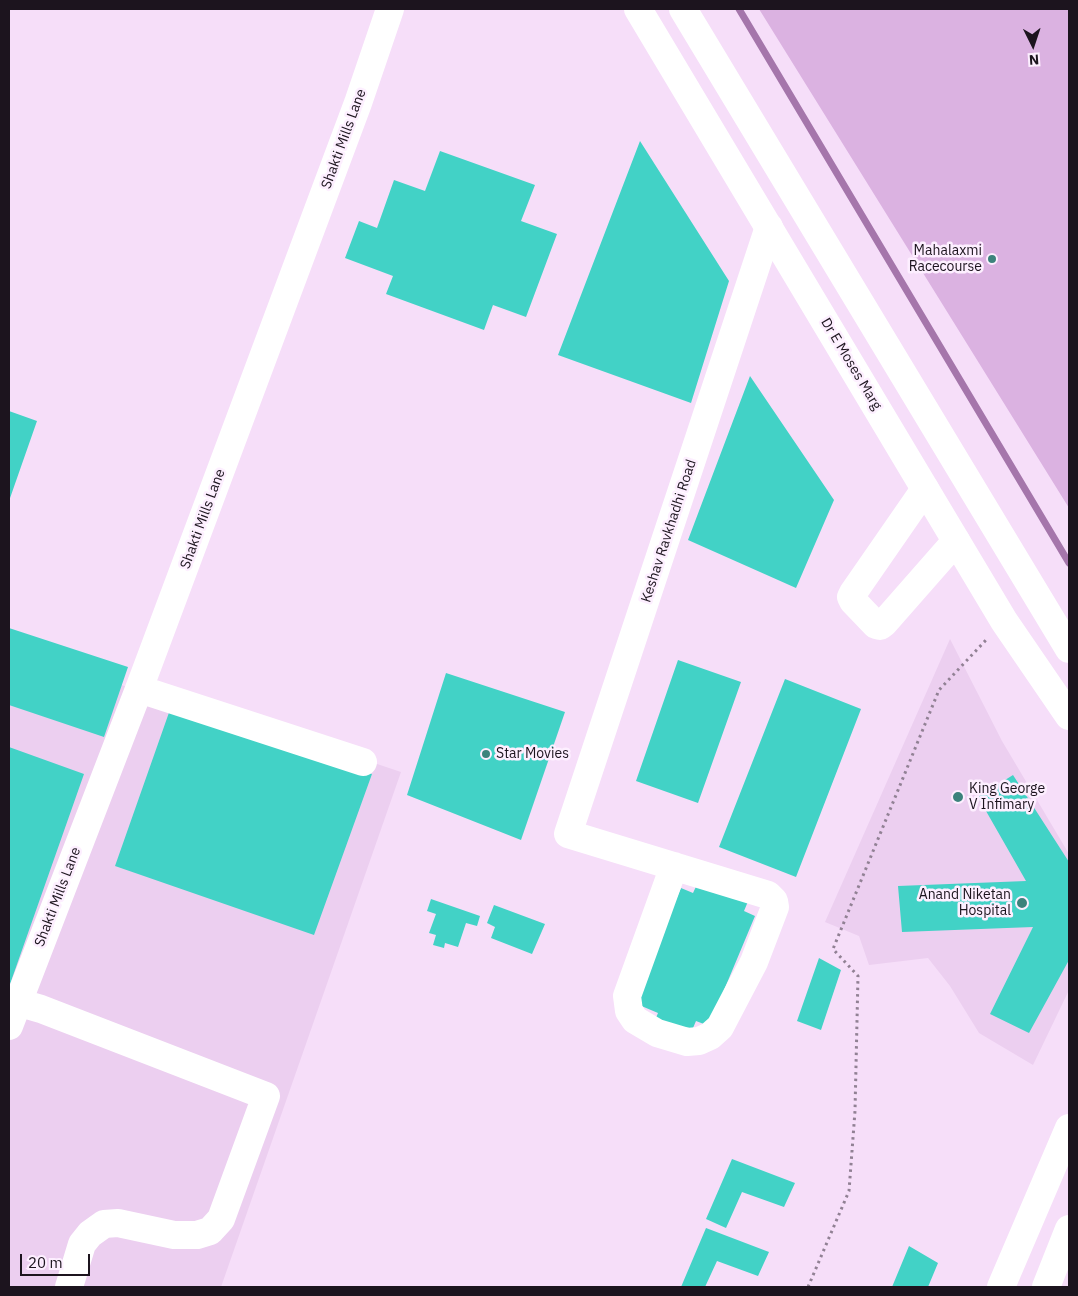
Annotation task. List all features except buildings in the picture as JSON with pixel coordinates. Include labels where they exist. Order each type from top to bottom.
[{"type":"main road","name":"Shakti Mills Lane","points":[[13,1014],[139,689],[358,102],[390,9]]},
{"type":"main road","name":"Dr E Moses Marg","points":[[638,9],[1001,616],[1069,716]]},
{"type":"main road","points":[[683,9],[1069,649]]},
{"type":"main road","name":"Keshav Ravkhadhi Road","points":[[674,866],[568,834],[769,227]]},
{"type":"main road","points":[[925,489],[853,593],[851,597],[853,601],[876,625],[880,626],[956,541]]},
{"type":"main road","points":[[1001,616],[1034,592]]},
{"type":"main road","points":[[139,689],[363,762]]},
{"type":"main road","points":[[674,866],[768,896],[774,901],[775,907],[754,962],[720,1027],[710,1036],[699,1041],[686,1042],[656,1034],[635,1020],[629,1012],[627,996],[674,866]]},
{"type":"main road","points":[[13,1014],[40,1009],[266,1096],[221,1219],[210,1230],[197,1235],[174,1234],[118,1223],[104,1224],[90,1234],[82,1244],[69,1287]]},
{"type":"main road","points":[[1001,1287],[1069,1128]]},
{"type":"main road","points":[[1046,1287],[1069,1230]]},
{"type":"path","points":[[808,1287],[849,1191],[850,1182],[855,1111],[858,976],[833,949],[939,690],[1001,616]]},
{"type":"shaded area","name":"Mahalaxmi Racecourse","points":[[759,9],[1069,9],[1069,508]]},
{"type":"shaded area","name":"King George V Infimary","points":[[950,639],[1002,741],[1069,854],[1069,990],[1033,1065],[979,1033],[950,986],[928,958],[869,965],[859,936],[825,922]]},
{"type":"shaded area","points":[[9,647],[154,696],[156,690],[401,772],[221,1287],[9,1287]]},
{"type":"waterway","points":[[739,9],[1069,563]]},
{"type":"place","name":"Mahalaxmi Racecourse","points":[[992,259]]},
{"type":"place","name":"Star Movies","points":[[486,754]]},
{"type":"place","name":"King George V Infimary","points":[[958,797]]},
{"type":"place","name":"Anand Niketan Hospital","points":[[1022,903]]}]
